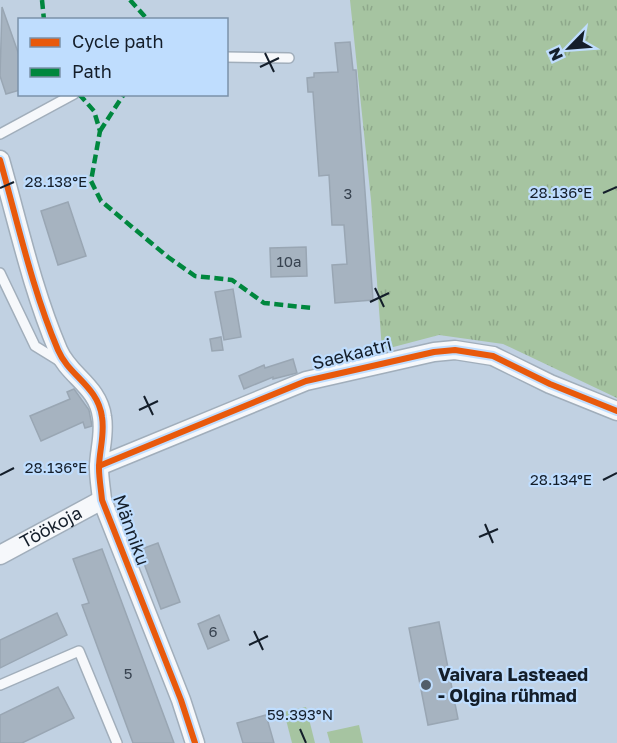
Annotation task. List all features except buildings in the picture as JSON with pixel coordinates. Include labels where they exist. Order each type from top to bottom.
[{"type":"street","name":"Männiku","points":[[0,160],[43,310],[66,365],[93,392],[102,416],[104,442],[99,466],[102,500],[181,700],[195,743]]},
{"type":"street","name":"Saekaatri","points":[[99,466],[306,381],[434,352],[455,351],[493,356],[550,384],[617,411]]},
{"type":"street","name":"Töökoja","points":[[0,555],[102,500]]},
{"type":"lane","points":[[228,57],[289,58]]},
{"type":"lane","points":[[0,134],[70,96]]},
{"type":"lane","points":[[0,273],[35,346],[66,365]]},
{"type":"lane","points":[[0,685],[79,651],[117,743]]},
{"type":"green space","points":[[350,0],[617,0],[617,398],[503,344],[439,335],[382,350],[371,200]]},
{"type":"green space","points":[[306,707],[315,743],[292,743],[284,712]]},
{"type":"green space","points":[[359,725],[363,743],[330,743],[327,732]]},
{"type":"marked path","points":[[42,0],[44,18]]},
{"type":"marked path","points":[[130,0],[146,18]]},
{"type":"marked path","points":[[81,96],[94,111],[100,131],[91,181],[101,201],[168,257],[195,276],[232,280],[264,303],[312,308]]},
{"type":"marked path","points":[[100,131],[123,96]]},
{"type":"cycle path","points":[[0,160],[33,280],[58,350],[69,367],[95,397],[99,406],[103,424],[99,468],[102,500],[181,700],[195,743]]},
{"type":"cycle path","points":[[99,466],[306,381],[434,352],[455,350],[493,356],[550,384],[617,411]]},
{"type":"place","name":"Vaivara Lasteaed - Olgina rühmad","points":[[426,685]]}]
